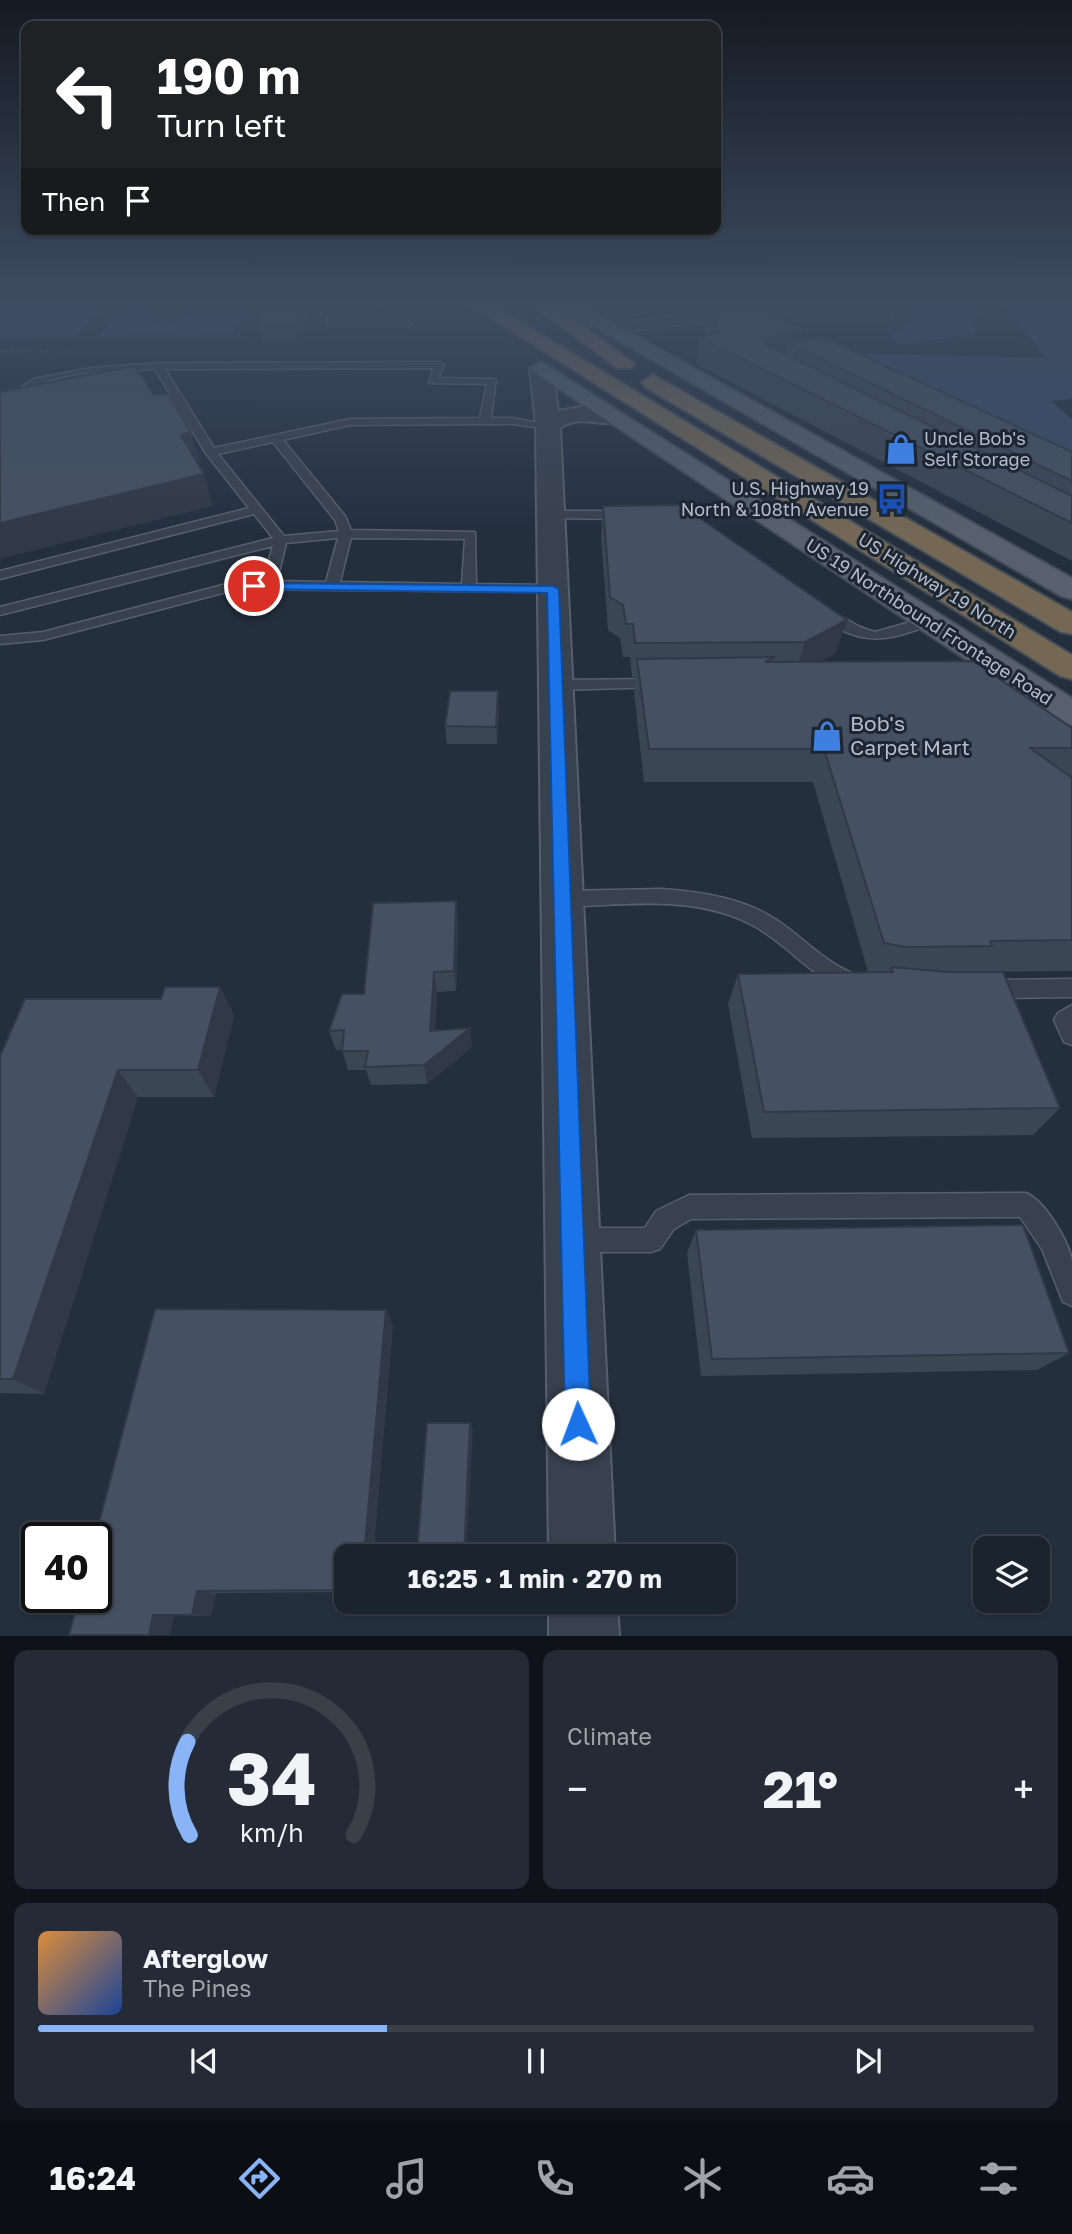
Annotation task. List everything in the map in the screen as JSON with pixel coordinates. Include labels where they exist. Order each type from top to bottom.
[{"type":"highway","name":"US Highway 19 North","points":[[605,382],[1072,669]]},
{"type":"highway","name":"US Highway 19 North","points":[[655,382],[1072,625]]},
{"type":"main road","name":"US 19 Northbound Frontage Road","points":[[562,382],[928,621],[976,662],[1072,714]]},
{"type":"main road","points":[[716,382],[1072,590]]},
{"type":"street","points":[[543,382],[548,426],[582,1544]]},
{"type":"street","points":[[548,426],[559,416],[570,413],[612,417]]},
{"type":"street","points":[[583,1614],[584,1636]]},
{"type":"lane","points":[[0,416],[9,414],[27,387],[35,382]]},
{"type":"lane","points":[[168,382],[211,452],[281,541]]},
{"type":"lane","points":[[485,421],[494,382]]},
{"type":"lane","points":[[211,452],[350,422],[485,421],[548,426]]},
{"type":"lane","points":[[276,438],[341,519],[346,534],[332,586]]},
{"type":"lane","points":[[0,575],[256,510]]},
{"type":"lane","points":[[551,516],[645,515]]},
{"type":"lane","points":[[0,611],[281,541],[346,534],[471,535],[469,589]]},
{"type":"lane","points":[[269,586],[281,541]]},
{"type":"lane","points":[[0,640],[43,636],[238,586],[553,589]]},
{"type":"lane","points":[[814,603],[858,635],[883,637],[928,621]]},
{"type":"lane","points":[[556,685],[678,683]]},
{"type":"lane","points":[[562,899],[658,897],[723,903],[761,919],[805,956],[843,980],[866,985]]},
{"type":"lane","points":[[967,989],[1072,988]]},
{"type":"lane","points":[[1072,1014],[1065,1020],[1072,1035]]},
{"type":"lane","points":[[572,1240],[651,1240],[665,1220],[689,1208],[1026,1205],[1052,1241],[1072,1293]]},
{"type":"water","points":[[897,382],[1072,382],[1072,399],[1051,401],[1072,419],[1072,474]]},
{"type":"building","points":[[50,382],[146,382],[154,395],[169,394],[191,432],[181,435],[204,474],[0,523],[0,392]]},
{"type":"building","points":[[789,382],[842,382],[1072,496],[1072,523]]},
{"type":"building","points":[[869,382],[921,382],[1072,452],[1072,481]]},
{"type":"building","points":[[681,505],[847,620],[805,642],[635,643],[633,624],[626,624],[623,605],[610,597],[603,506]]},
{"type":"building","points":[[775,657],[765,662],[973,661],[1072,728],[1072,748],[1030,748],[1072,778],[1072,940],[990,941],[992,946],[906,947],[884,943],[824,749],[649,749],[637,659]]},
{"type":"building","points":[[450,691],[498,691],[496,727],[445,726]]},
{"type":"building","points":[[456,901],[454,971],[434,972],[430,1031],[470,1028],[424,1065],[365,1067],[368,1051],[342,1051],[344,1030],[329,1031],[342,994],[364,994],[373,903]]},
{"type":"building","points":[[891,967],[948,972],[1003,972],[1060,1108],[764,1112],[738,974],[893,972]]},
{"type":"building","points":[[165,987],[220,987],[198,1070],[118,1070],[13,1379],[0,1379],[0,1056],[25,999],[161,999]]},
{"type":"building","points":[[1023,1225],[1069,1353],[712,1359],[696,1230]]},
{"type":"building","points":[[155,1309],[386,1310],[365,1544],[334,1544],[334,1590],[197,1591],[192,1615],[153,1615],[149,1635],[69,1635],[75,1613],[112,1613],[112,1522],[99,1522]]},
{"type":"building","points":[[427,1423],[470,1423],[465,1544],[418,1544]]},
{"type":"place","name":"Uncle Bob's Self Storage","points":[[901,449]]},
{"type":"place","name":"U.S. Highway 19 North & 108th Avenue","points":[[892,499]]},
{"type":"place","name":"Bob's Carpet Mart","points":[[827,736]]},
{"type":"route","points":[[254,586],[553,589],[578,1424]]}]
